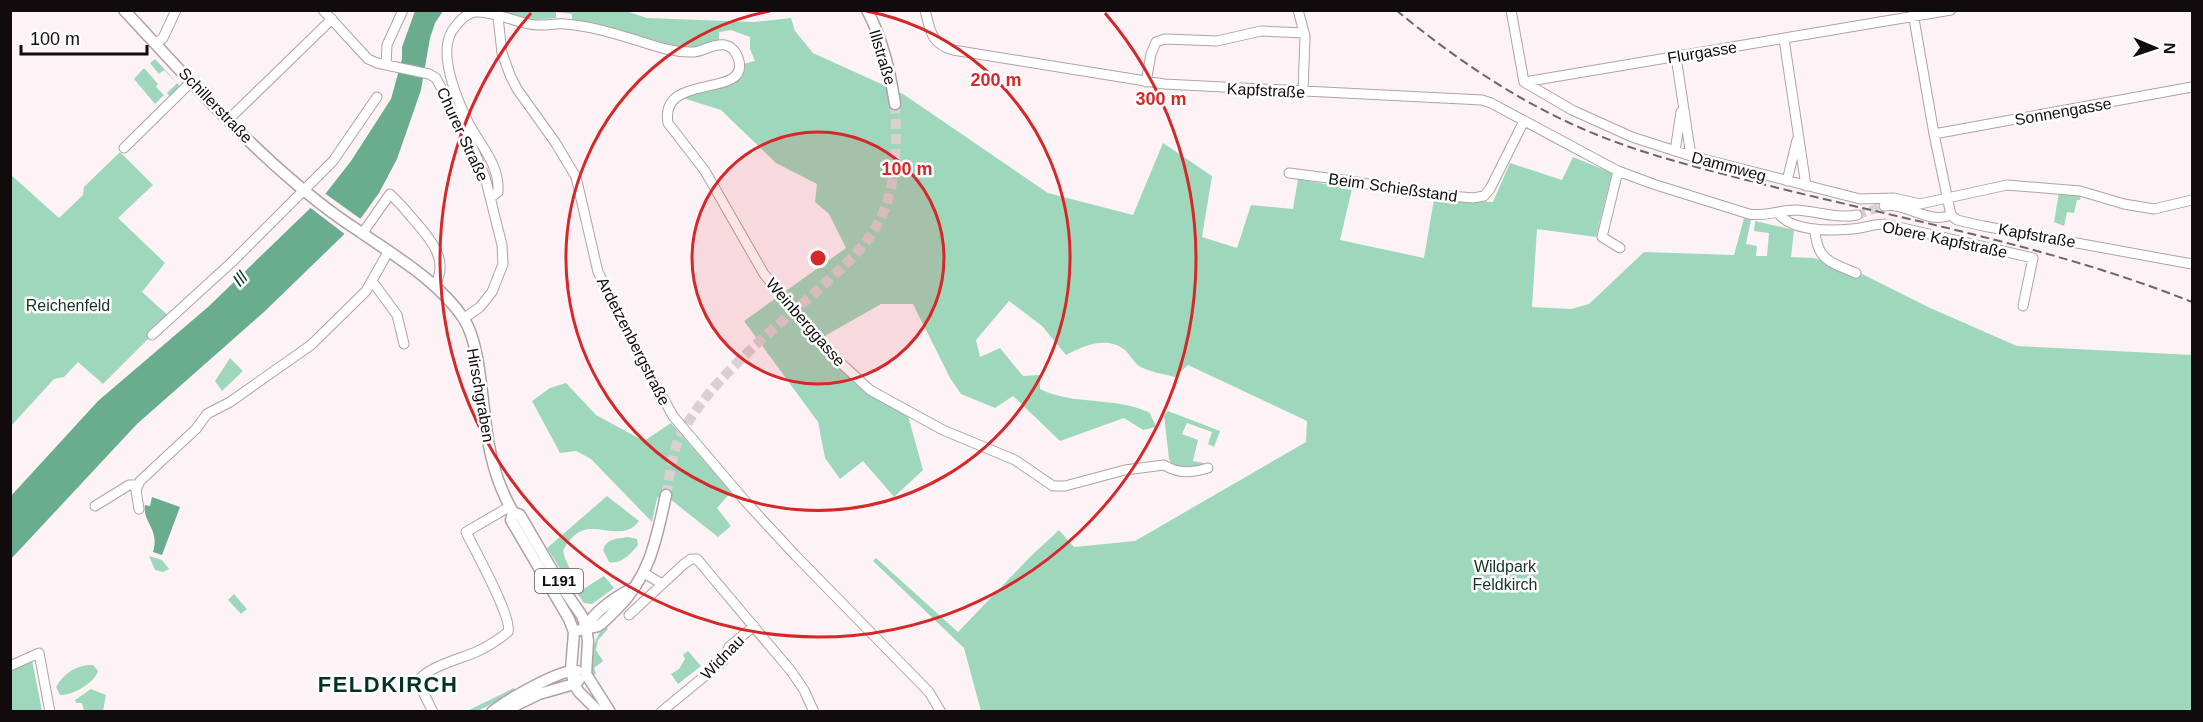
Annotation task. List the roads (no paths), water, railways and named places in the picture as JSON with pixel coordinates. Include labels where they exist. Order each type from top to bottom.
[{"type":"main road","name":"Schillerstraße","points":[[124,10],[265,156],[310,195]]},
{"type":"main road","name":"Illstraße","points":[[867,10],[890,69],[896,105]]},
{"type":"main road","name":"L191","points":[[310,195],[358,231]]},
{"type":"main road","name":"Hirschgraben","points":[[358,231],[434,286],[467,324],[477,362],[495,471],[511,510],[511,520],[569,619],[574,633],[571,670],[574,684]]},
{"type":"main road","points":[[574,633],[586,627],[598,626],[628,598],[636,586],[654,548],[666,495]]},
{"type":"main road","name":"Hirschgraben","points":[[511,510],[520,515],[562,587],[582,616],[588,641],[586,674]]},
{"type":"main road","points":[[492,711],[504,702],[571,670],[586,674],[610,711]]},
{"type":"main road","points":[[502,711],[539,694],[574,684],[586,674]]},
{"type":"main road","points":[[574,684],[599,711]]},
{"type":"street","points":[[156,43],[163,38],[176,10]]},
{"type":"street","points":[[323,10],[368,59],[386,65],[387,45],[403,10]]},
{"type":"street","name":"Kapfstraße","points":[[925,10],[934,39],[939,45],[947,48],[1180,86],[1482,100],[1618,171],[1749,214],[1762,215],[1796,210],[1838,216],[1857,215]]},
{"type":"street","points":[[1298,10],[1304,33],[1303,92]]},
{"type":"street","points":[[1511,10],[1524,82]]},
{"type":"street","name":"Flurgasse","points":[[1524,82],[1784,39],[1913,14],[1951,10]]},
{"type":"street","points":[[490,197],[498,192],[496,174],[458,98],[446,57],[446,48],[447,39],[465,17],[476,12],[498,17]]},
{"type":"street","points":[[1913,14],[1951,214]]},
{"type":"street","name":"Weinberggasse","points":[[498,17],[532,25],[566,24],[595,28],[679,51],[698,52],[719,45],[733,49],[739,60],[739,70],[730,80],[693,90],[672,100],[668,110],[668,123],[709,177],[764,274],[828,351],[870,390],[943,430],[1015,460],[1053,486],[1065,486],[1125,470],[1164,465],[1174,471],[1185,472],[1208,468]]},
{"type":"street","name":"Ardetzenbergstraße","points":[[498,17],[502,53],[510,75],[576,177],[598,272],[673,416],[782,541],[929,692],[941,711]]},
{"type":"street","points":[[229,119],[332,19]]},
{"type":"street","points":[[1146,82],[1151,54],[1156,42],[1165,39],[1217,41],[1261,31],[1304,33]]},
{"type":"street","points":[[1784,39],[1806,186]]},
{"type":"street","points":[[1676,57],[1691,156]]},
{"type":"street","name":"Churer Straße","points":[[386,65],[399,66],[433,76],[474,151],[490,197],[502,245],[502,264],[498,279],[487,300],[463,319]]},
{"type":"street","points":[[124,148],[192,81]]},
{"type":"street","name":"Dammweg","points":[[1524,82],[1542,94],[1603,125],[1675,152],[1860,199],[1894,198],[1920,204],[2007,185],[2080,191],[2124,204],[2154,208],[2193,200]]},
{"type":"street","name":"Sonnengasse","points":[[1934,134],[2193,87]]},
{"type":"street","points":[[152,335],[310,195],[376,97]]},
{"type":"street","points":[[1675,152],[1683,102]]},
{"type":"street","name":"Beim Schießstand","points":[[1289,173],[1418,193],[1473,198],[1484,196],[1490,189],[1524,121]]},
{"type":"street","points":[[1787,181],[1798,136]]},
{"type":"street","points":[[1618,171],[1602,237],[1620,248]]},
{"type":"street","points":[[358,231],[390,195],[426,231],[434,246],[441,262],[441,272],[434,286]]},
{"type":"street","name":"Kapfstraße","points":[[1884,206],[1893,205],[1939,217],[1951,214],[1957,219],[1974,224],[2193,264]]},
{"type":"street","name":"Obere Kapfstraße","points":[[1778,212],[1786,222],[1815,229],[1856,229],[1873,224],[1885,224],[2033,258],[2024,306]]},
{"type":"street","points":[[1815,229],[1816,243],[1826,260],[1856,273]]},
{"type":"street","points":[[139,509],[137,485],[145,476],[196,429],[207,414],[230,402],[311,345],[360,298],[388,252]]},
{"type":"street","points":[[372,281],[396,315],[404,344]]},
{"type":"street","points":[[95,506],[129,484],[137,485]]},
{"type":"street","points":[[433,711],[418,682],[420,677],[430,670],[477,652],[508,632],[508,620],[466,532],[511,510]]},
{"type":"street","points":[[629,615],[693,558],[700,562],[754,626],[802,687],[814,711]]},
{"type":"street","points":[[644,573],[662,584]]},
{"type":"street","name":"Widnau","points":[[661,711],[723,661],[729,647],[754,626]]},
{"type":"street","points":[[10,666],[39,653],[50,711]]},
{"type":"water","name":"Ill","points":[[415,11],[443,11],[435,23],[430,38],[421,90],[397,159],[379,193],[361,218],[264,312],[137,424],[11,559],[10,497],[98,401],[208,307],[326,193],[351,161],[391,99],[402,59],[402,47]]},
{"type":"water","points":[[152,497],[180,507],[162,555],[153,552],[154,537],[145,511],[145,505],[150,506]]},
{"type":"tunnel","points":[[666,495],[676,446],[687,424],[702,403],[739,361],[847,263],[864,245],[878,224],[888,200],[893,173],[896,145],[895,104]]},
{"type":"tunnel","points":[[1857,215],[1884,206]]},
{"type":"railway","points":[[1396,10],[1462,60],[1509,91],[1557,117],[1606,139],[1704,169],[2039,252],[2142,283],[2192,302]]},
{"type":"district","name":"FELDKIRCH","points":[[388,684]]},
{"type":"park label","name":"Reichenfeld","points":[[68,305]]},
{"type":"park label","name":"Wildpark Feldkirch","points":[[1505,575]]}]
